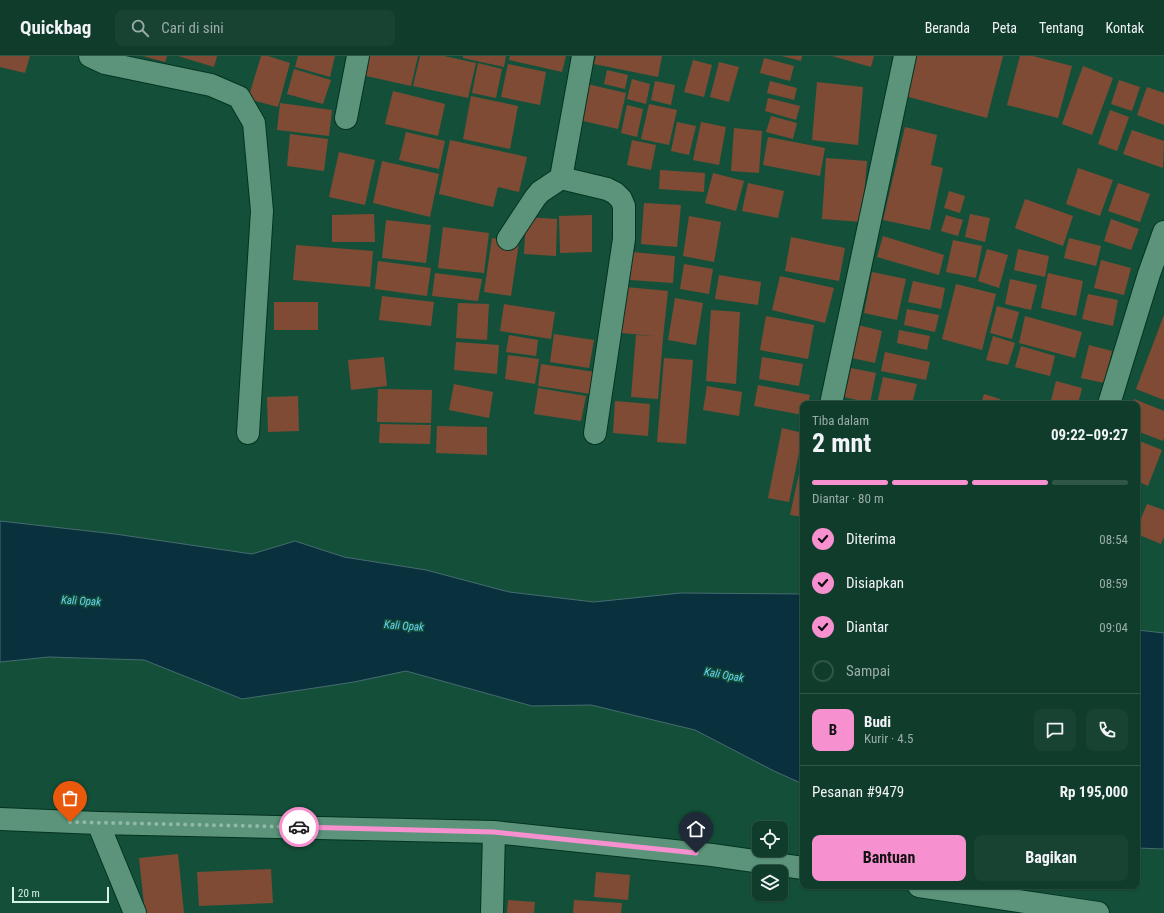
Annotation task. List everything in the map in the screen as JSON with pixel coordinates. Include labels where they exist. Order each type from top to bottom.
[{"type":"street","points":[[90,56],[105,64],[211,85],[239,97],[254,123],[262,211],[248,433]]},
{"type":"street","points":[[346,118],[358,56]]},
{"type":"street","points":[[508,239],[540,192],[561,178],[582,56]]},
{"type":"street","points":[[833,401],[905,56]]},
{"type":"street","points":[[561,178],[607,189],[618,196],[624,206],[624,239],[595,433]]},
{"type":"street","points":[[1110,401],[1149,274],[1164,232]]},
{"type":"street","points":[[0,819],[98,823],[494,832],[712,855],[800,868]]},
{"type":"street","points":[[98,823],[135,913]]},
{"type":"street","points":[[492,913],[494,832]]},
{"type":"street","points":[[939,889],[1098,913]]},
{"type":"water","name":"Kali Opak","points":[[0,521],[115,534],[252,554],[295,541],[344,557],[426,570],[509,592],[594,602],[681,593],[800,594],[800,783],[774,771],[695,730],[591,705],[532,706],[406,671],[354,682],[242,699],[144,660],[49,657],[0,662]]},
{"type":"water","points":[[1140,630],[1164,633],[1164,849],[1140,848]]},
{"type":"building","points":[[0,56],[30,56],[25,73],[0,67]]},
{"type":"building","points":[[143,56],[167,56],[165,62]]},
{"type":"building","points":[[178,56],[217,56],[214,67]]},
{"type":"building","points":[[261,56],[268,56],[290,63],[278,107],[248,99]]},
{"type":"building","points":[[298,56],[335,56],[330,77],[295,67]]},
{"type":"building","points":[[367,56],[418,56],[411,86],[362,75]]},
{"type":"building","points":[[420,56],[444,56],[476,63],[468,98],[413,86]]},
{"type":"building","points":[[463,56],[506,56],[504,67],[463,58]]},
{"type":"building","points":[[510,56],[566,56],[562,72],[509,60]]},
{"type":"building","points":[[596,56],[662,56],[658,77],[594,64]]},
{"type":"building","points":[[782,56],[802,56],[801,61]]},
{"type":"building","points":[[832,56],[874,56],[871,67]]},
{"type":"building","points":[[915,56],[1003,56],[987,118],[905,96]]},
{"type":"building","points":[[1020,56],[1033,56],[1072,66],[1058,118],[1007,105]]},
{"type":"building","points":[[764,58],[794,66],[790,81],[760,73]]},
{"type":"building","points":[[693,60],[712,65],[704,97],[684,92]]},
{"type":"building","points":[[719,62],[739,67],[729,102],[710,97]]},
{"type":"building","points":[[478,63],[502,69],[496,98],[472,93]]},
{"type":"building","points":[[508,64],[546,72],[540,105],[501,97]]},
{"type":"building","points":[[1083,66],[1113,78],[1092,135],[1062,124]]},
{"type":"building","points":[[294,69],[331,80],[323,104],[287,94]]},
{"type":"building","points":[[607,70],[628,75],[625,89],[604,84]]},
{"type":"building","points":[[632,79],[650,84],[646,104],[627,99]]},
{"type":"building","points":[[1119,80],[1140,87],[1132,111],[1111,104]]},
{"type":"building","points":[[655,81],[675,85],[671,105],[651,100]]},
{"type":"building","points":[[770,81],[797,88],[794,100],[767,93]]},
{"type":"building","points":[[817,82],[863,87],[858,145],[812,140]]},
{"type":"building","points":[[587,84],[626,93],[618,129],[579,120]]},
{"type":"building","points":[[1147,87],[1164,93],[1164,125],[1137,115]]},
{"type":"building","points":[[393,91],[445,104],[438,136],[385,124]]},
{"type":"building","points":[[471,96],[518,106],[510,149],[463,139]]},
{"type":"building","points":[[768,98],[800,106],[796,120],[765,111]]},
{"type":"building","points":[[280,103],[332,110],[329,136],[277,130]]},
{"type":"building","points":[[649,104],[677,110],[669,145],[641,139]]},
{"type":"building","points":[[627,105],[643,109],[637,137],[621,133]]},
{"type":"building","points":[[1110,110],[1129,117],[1117,151],[1098,144]]},
{"type":"building","points":[[771,116],[797,123],[793,139],[766,132]]},
{"type":"building","points":[[677,122],[696,126],[689,155],[671,151]]},
{"type":"building","points":[[701,122],[726,127],[719,165],[693,160]]},
{"type":"building","points":[[905,127],[937,135],[931,165],[943,168],[930,230],[883,220]]},
{"type":"building","points":[[734,128],[762,131],[759,173],[731,171]]},
{"type":"building","points":[[1132,130],[1164,141],[1163,168],[1123,154]]},
{"type":"building","points":[[406,132],[445,141],[439,169],[399,160]]},
{"type":"building","points":[[290,134],[328,139],[324,171],[287,166]]},
{"type":"building","points":[[768,137],[825,148],[820,176],[763,165]]},
{"type":"building","points":[[450,140],[527,157],[519,192],[498,187],[493,207],[439,194]]},
{"type":"building","points":[[632,140],[656,145],[651,170],[627,165]]},
{"type":"building","points":[[339,152],[375,160],[365,205],[329,197]]},
{"type":"building","points":[[826,158],[867,161],[862,222],[822,219]]},
{"type":"building","points":[[382,161],[439,174],[430,217],[373,203]]},
{"type":"building","points":[[1078,168],[1113,180],[1100,216],[1066,204]]},
{"type":"building","points":[[660,170],[705,173],[704,192],[659,189]]},
{"type":"building","points":[[713,173],[744,181],[736,211],[705,203]]},
{"type":"building","points":[[748,183],[784,191],[778,218],[742,211]]},
{"type":"building","points":[[1118,183],[1150,194],[1140,222],[1108,211]]},
{"type":"building","points":[[949,191],[965,196],[960,213],[944,208]]},
{"type":"building","points":[[1025,199],[1073,216],[1063,246],[1015,228]]},
{"type":"building","points":[[644,203],[681,205],[677,247],[641,244]]},
{"type":"building","points":[[374,214],[375,242],[332,242],[332,215]]},
{"type":"building","points":[[970,214],[990,218],[985,242],[965,237]]},
{"type":"building","points":[[592,215],[592,252],[560,253],[559,216]]},
{"type":"building","points":[[946,215],[963,220],[958,236],[941,231]]},
{"type":"building","points":[[689,216],[721,222],[714,262],[683,256]]},
{"type":"building","points":[[526,217],[557,219],[556,256],[524,254]]},
{"type":"building","points":[[1111,219],[1139,229],[1131,250],[1104,241]]},
{"type":"building","points":[[386,220],[431,225],[426,263],[382,258]]},
{"type":"building","points":[[443,227],[489,233],[484,273],[438,268]]},
{"type":"building","points":[[883,236],[944,255],[939,275],[877,257]]},
{"type":"building","points":[[791,237],[845,248],[839,281],[785,271]]},
{"type":"building","points":[[492,238],[519,242],[511,296],[484,292]]},
{"type":"building","points":[[1069,238],[1101,246],[1096,266],[1064,258]]},
{"type":"building","points":[[953,240],[982,246],[976,278],[946,272]]},
{"type":"building","points":[[296,245],[373,251],[370,287],[293,280]]},
{"type":"building","points":[[987,249],[1008,255],[999,288],[978,281]]},
{"type":"building","points":[[1018,249],[1049,256],[1045,277],[1014,270]]},
{"type":"building","points":[[632,252],[675,256],[673,283],[630,280]]},
{"type":"building","points":[[1101,260],[1131,268],[1124,295],[1094,288]]},
{"type":"building","points":[[378,261],[431,268],[427,296],[375,289]]},
{"type":"building","points":[[684,264],[713,269],[709,294],[680,289]]},
{"type":"building","points":[[872,272],[906,279],[897,320],[864,313]]},
{"type":"building","points":[[435,273],[482,279],[478,301],[432,296]]},
{"type":"building","points":[[1048,273],[1083,281],[1076,316],[1041,308]]},
{"type":"building","points":[[719,275],[761,282],[758,305],[715,299]]},
{"type":"building","points":[[780,276],[834,288],[825,323],[772,310]]},
{"type":"building","points":[[1010,279],[1037,285],[1031,310],[1005,304]]},
{"type":"building","points":[[913,281],[945,288],[941,309],[908,302]]},
{"type":"building","points":[[956,284],[996,294],[982,350],[942,339]]},
{"type":"building","points":[[626,287],[668,291],[658,399],[631,397],[636,335],[655,336],[621,333]]},
{"type":"building","points":[[1088,294],[1118,300],[1113,326],[1082,319]]},
{"type":"building","points":[[382,296],[434,302],[431,326],[379,320]]},
{"type":"building","points":[[675,298],[703,303],[696,345],[668,340]]},
{"type":"building","points":[[274,302],[318,302],[318,330],[274,330]]},
{"type":"building","points":[[458,303],[489,304],[487,340],[456,338]]},
{"type":"building","points":[[504,304],[555,312],[551,339],[500,331]]},
{"type":"building","points":[[997,306],[1019,312],[1012,339],[990,333]]},
{"type":"building","points":[[907,309],[939,315],[935,332],[904,325]]},
{"type":"building","points":[[711,310],[740,312],[736,384],[706,381]]},
{"type":"building","points":[[1164,315],[1164,400],[1136,389]]},
{"type":"building","points":[[766,316],[814,325],[808,359],[760,350]]},
{"type":"building","points":[[1025,316],[1082,332],[1075,358],[1019,343]]},
{"type":"building","points":[[854,324],[882,331],[875,363],[847,357]]},
{"type":"building","points":[[899,330],[930,336],[927,350],[897,343]]},
{"type":"building","points":[[554,334],[594,340],[589,368],[550,362]]},
{"type":"building","points":[[509,335],[538,340],[536,356],[506,352]]},
{"type":"building","points":[[993,336],[1015,343],[1008,365],[986,360]]},
{"type":"building","points":[[456,342],[499,345],[497,374],[454,370]]},
{"type":"building","points":[[1089,345],[1112,351],[1104,383],[1081,378]]},
{"type":"building","points":[[1021,346],[1055,356],[1050,376],[1015,367]]},
{"type":"building","points":[[885,352],[930,362],[926,380],[881,371]]},
{"type":"building","points":[[508,355],[539,359],[535,384],[505,379]]},
{"type":"building","points":[[384,357],[387,386],[351,390],[348,360]]},
{"type":"building","points":[[762,357],[803,364],[799,386],[759,379]]},
{"type":"building","points":[[664,358],[693,360],[686,444],[657,442]]},
{"type":"building","points":[[541,364],[595,372],[591,394],[538,386]]},
{"type":"building","points":[[851,368],[876,373],[870,401],[861,401],[844,397]]},
{"type":"building","points":[[883,377],[917,384],[913,401],[878,401]]},
{"type":"building","points":[[1056,381],[1082,388],[1079,401],[1051,401]]},
{"type":"building","points":[[454,384],[493,392],[489,418],[449,410]]},
{"type":"building","points":[[758,385],[810,395],[809,401],[800,401],[800,414],[754,406]]},
{"type":"building","points":[[707,386],[742,392],[739,416],[703,410]]},
{"type":"building","points":[[538,388],[586,396],[581,421],[534,414]]},
{"type":"building","points":[[378,389],[432,390],[431,423],[377,422]]},
{"type":"building","points":[[984,394],[1000,399],[1000,401],[982,401]]},
{"type":"building","points":[[298,396],[299,431],[268,432],[267,397]]},
{"type":"building","points":[[615,401],[650,404],[648,436],[613,433]]},
{"type":"building","points":[[1140,401],[1164,411],[1163,441],[1140,432]]},
{"type":"building","points":[[380,424],[431,425],[430,444],[379,443]]},
{"type":"building","points":[[437,426],[487,427],[487,455],[436,453]]},
{"type":"building","points":[[782,428],[800,432],[800,448],[789,502],[768,498]]},
{"type":"building","points":[[1140,441],[1162,450],[1148,486],[1140,482]]},
{"type":"building","points":[[800,469],[800,517],[790,515]]},
{"type":"building","points":[[1147,504],[1164,510],[1164,537],[1161,544],[1140,535],[1140,521]]},
{"type":"building","points":[[178,854],[184,913],[145,913],[139,858]]},
{"type":"building","points":[[271,869],[273,903],[199,906],[197,872]]},
{"type":"building","points":[[596,872],[630,875],[628,900],[594,897]]},
{"type":"building","points":[[508,900],[535,902],[534,913],[507,913]]},
{"type":"building","points":[[574,900],[622,903],[621,913],[573,913]]},
{"type":"way so far","points":[[70,822],[299,827]]},
{"type":"route","points":[[299,827],[494,832],[696,853]]}]
